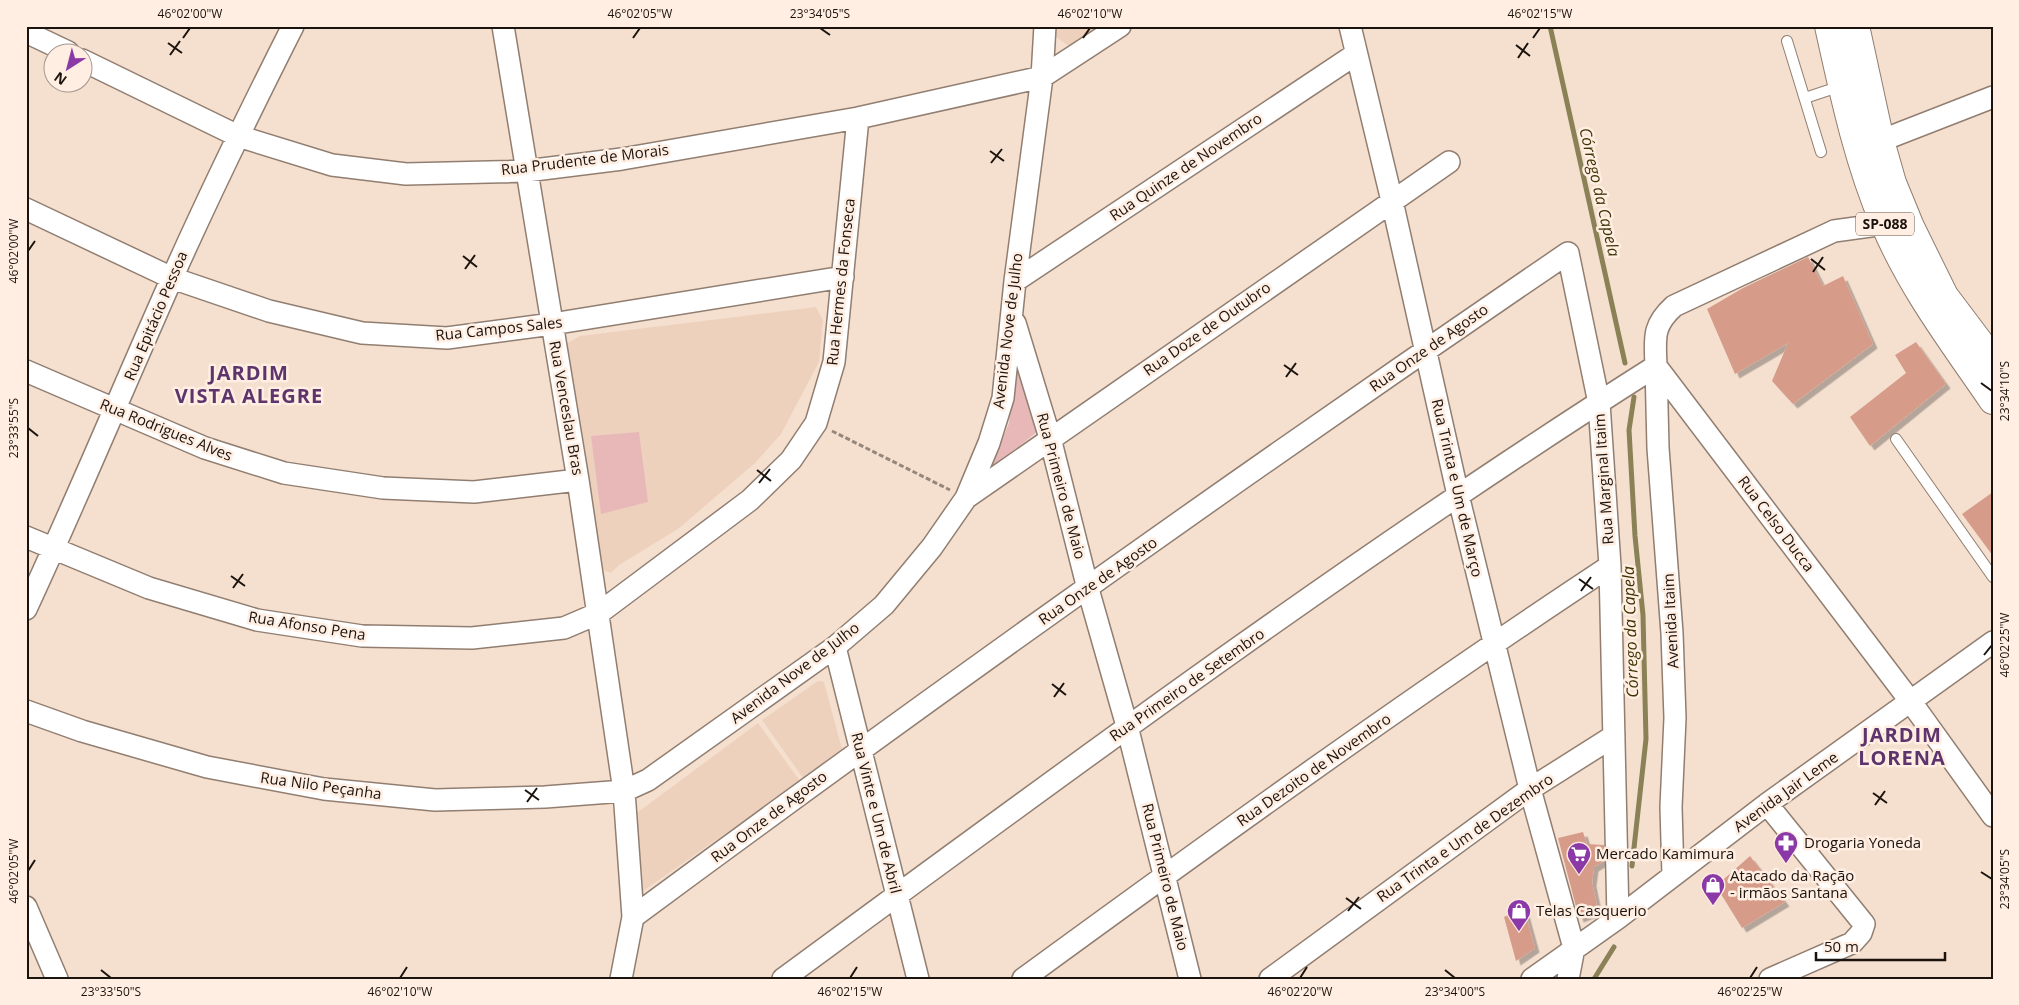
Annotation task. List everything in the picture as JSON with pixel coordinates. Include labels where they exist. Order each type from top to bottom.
[{"type":"main road","name":"SP-088","points":[[1829,26],[1855,143],[1885,224],[1907,270],[1993,400]]},
{"type":"main road","name":"SP-088","points":[[1854,26],[1880,142],[1892,183],[1906,218],[1944,296],[1993,362]]},
{"type":"street","name":"Rua Epitácio Pessoa","points":[[26,609],[116,410],[172,278],[238,136],[293,26]]},
{"type":"street","name":"Rua Venceslau Bras","points":[[503,26],[578,480],[624,791]]},
{"type":"street","name":"Avenida Nove de Julho","points":[[624,791],[648,780],[835,647],[884,605],[932,547],[966,498],[989,443],[1003,398],[1015,281],[1042,77],[1045,26]]},
{"type":"street","points":[[1042,77],[1120,26]]},
{"type":"street","name":"Rua Trinta e Um de Março","points":[[1350,26],[1392,201],[1458,495],[1530,790],[1574,948]]},
{"type":"street","points":[[26,32],[47,42]]},
{"type":"street","name":"Rua Quinze de Novembro","points":[[1015,281],[1356,54]]},
{"type":"street","name":"Rua Prudente de Morais","points":[[92,65],[238,136],[332,165],[406,174],[526,171],[622,159],[858,118],[1042,77]]},
{"type":"street","points":[[1880,142],[1993,97]]},
{"type":"street","name":"Rua Hermes da Fonseca","points":[[599,613],[750,500],[791,460],[816,424],[834,362],[858,118]]},
{"type":"street","name":"Rua Doze de Outubro","points":[[966,498],[1449,162]]},
{"type":"street","name":"Rua Campos Sales","points":[[26,209],[172,278],[269,311],[362,333],[447,338],[552,324],[843,277]]},
{"type":"street","points":[[1656,366],[1655,340],[1660,319],[1674,306],[1834,231],[1885,224]]},
{"type":"street","name":"Rua Onze de Agosto","points":[[634,917],[859,750],[1425,350],[1568,253]]},
{"type":"street","name":"Rua Marginal Itaim","points":[[1568,253],[1599,402],[1610,566],[1618,918]]},
{"type":"street","name":"Rua Primeiro de Maio","points":[[1012,313],[1050,438],[1088,589],[1127,726],[1190,979]]},
{"type":"street","name":"Rua Primeiro de Setembro","points":[[783,979],[1127,726],[1458,495],[1656,366]]},
{"type":"street","name":"Rua Celso Ducca","points":[[1656,366],[1911,702],[1993,816]]},
{"type":"street","name":"Avenida Itaim","points":[[1656,366],[1658,448],[1672,633],[1675,718],[1671,807],[1673,876]]},
{"type":"street","name":"Rua Rodrigues Alves","points":[[26,371],[204,448],[284,473],[383,488],[474,492],[578,480]]},
{"type":"street","name":"Rua Afonso Pena","points":[[26,537],[149,588],[258,620],[362,636],[472,638],[564,628],[599,613]]},
{"type":"street","name":"Rua Dezoito de Novembro","points":[[1023,979],[1164,876],[1494,643],[1610,566]]},
{"type":"street","name":"Avenida Jair Leme","points":[[1532,979],[1618,918],[1767,804],[1993,642]]},
{"type":"street","name":"Rua Vinte e Um de Abril","points":[[835,647],[859,750],[918,979]]},
{"type":"street","name":"Rua Nilo Peçanha","points":[[26,712],[82,731],[207,767],[324,789],[435,800],[545,797],[624,791]]},
{"type":"street","name":"Rua Trinta e Um de Dezembro","points":[[1270,979],[1530,790],[1614,736]]},
{"type":"street","points":[[621,979],[634,917],[624,791]]},
{"type":"street","points":[[1767,804],[1864,924],[1861,933],[1852,943],[1770,979]]},
{"type":"street","points":[[26,906],[57,979]]},
{"type":"street","points":[[1568,979],[1574,948]]},
{"type":"lane","points":[[1787,41],[1821,152]]},
{"type":"lane","points":[[1805,98],[1842,86]]},
{"type":"lane","points":[[1896,439],[1993,577]]},
{"type":"path","points":[[816,424],[966,498]]},
{"type":"shaded area","points":[[1057,26],[1098,26],[1069,46],[1056,37]]},
{"type":"shaded area","points":[[816,307],[823,320],[819,362],[781,434],[755,463],[678,529],[619,565],[611,573],[604,570],[597,562],[564,354],[568,343],[580,336]]},
{"type":"shaded area","points":[[1015,352],[1037,432],[991,468],[1009,423]]},
{"type":"shaded area","points":[[639,432],[648,502],[601,514],[591,436]]},
{"type":"shaded area","points":[[818,681],[824,682],[842,749],[803,778],[762,720]]},
{"type":"shaded area","points":[[758,723],[800,781],[639,894],[634,815]]},
{"type":"building","points":[[1808,257],[1823,286],[1843,276],[1873,344],[1793,404],[1772,381],[1788,343],[1735,374],[1707,309],[1743,288]]},
{"type":"building","points":[[1916,342],[1946,384],[1870,446],[1850,417],[1906,373],[1895,355]]},
{"type":"building","points":[[1993,492],[1993,556],[1962,514]]},
{"type":"building","name":"Mercado Kamimura","points":[[1583,832],[1587,844],[1604,845],[1604,861],[1594,867],[1592,882],[1598,911],[1579,918],[1558,838]]},
{"type":"building","points":[[1750,856],[1785,902],[1742,928],[1716,886]]},
{"type":"building","name":"Telas Casquerio","points":[[1524,908],[1535,948],[1516,961],[1504,917]]},
{"type":"waterway","name":"Córrego da Capela","points":[[1550,26],[1625,363]]},
{"type":"waterway","name":"Córrego da Capela","points":[[1632,866],[1646,739],[1643,615],[1635,536],[1629,430],[1634,397]]},
{"type":"waterway","name":"Córrego da Capela","points":[[1594,979],[1614,947]]},
{"type":"place","name":"Drogaria Yoneda","points":[[1786,864]]},
{"type":"place","name":"Mercado Kamimura","points":[[1579,875]]},
{"type":"place","name":"Atacado da Ração - irmãos Santana","points":[[1713,906]]},
{"type":"place","name":"Telas Casquerio","points":[[1519,932]]},
{"type":"district","name":"JARDIM VISTA ALEGRE","points":[[249,384]]},
{"type":"district","name":"JARDIM LORENA","points":[[1902,746]]}]
